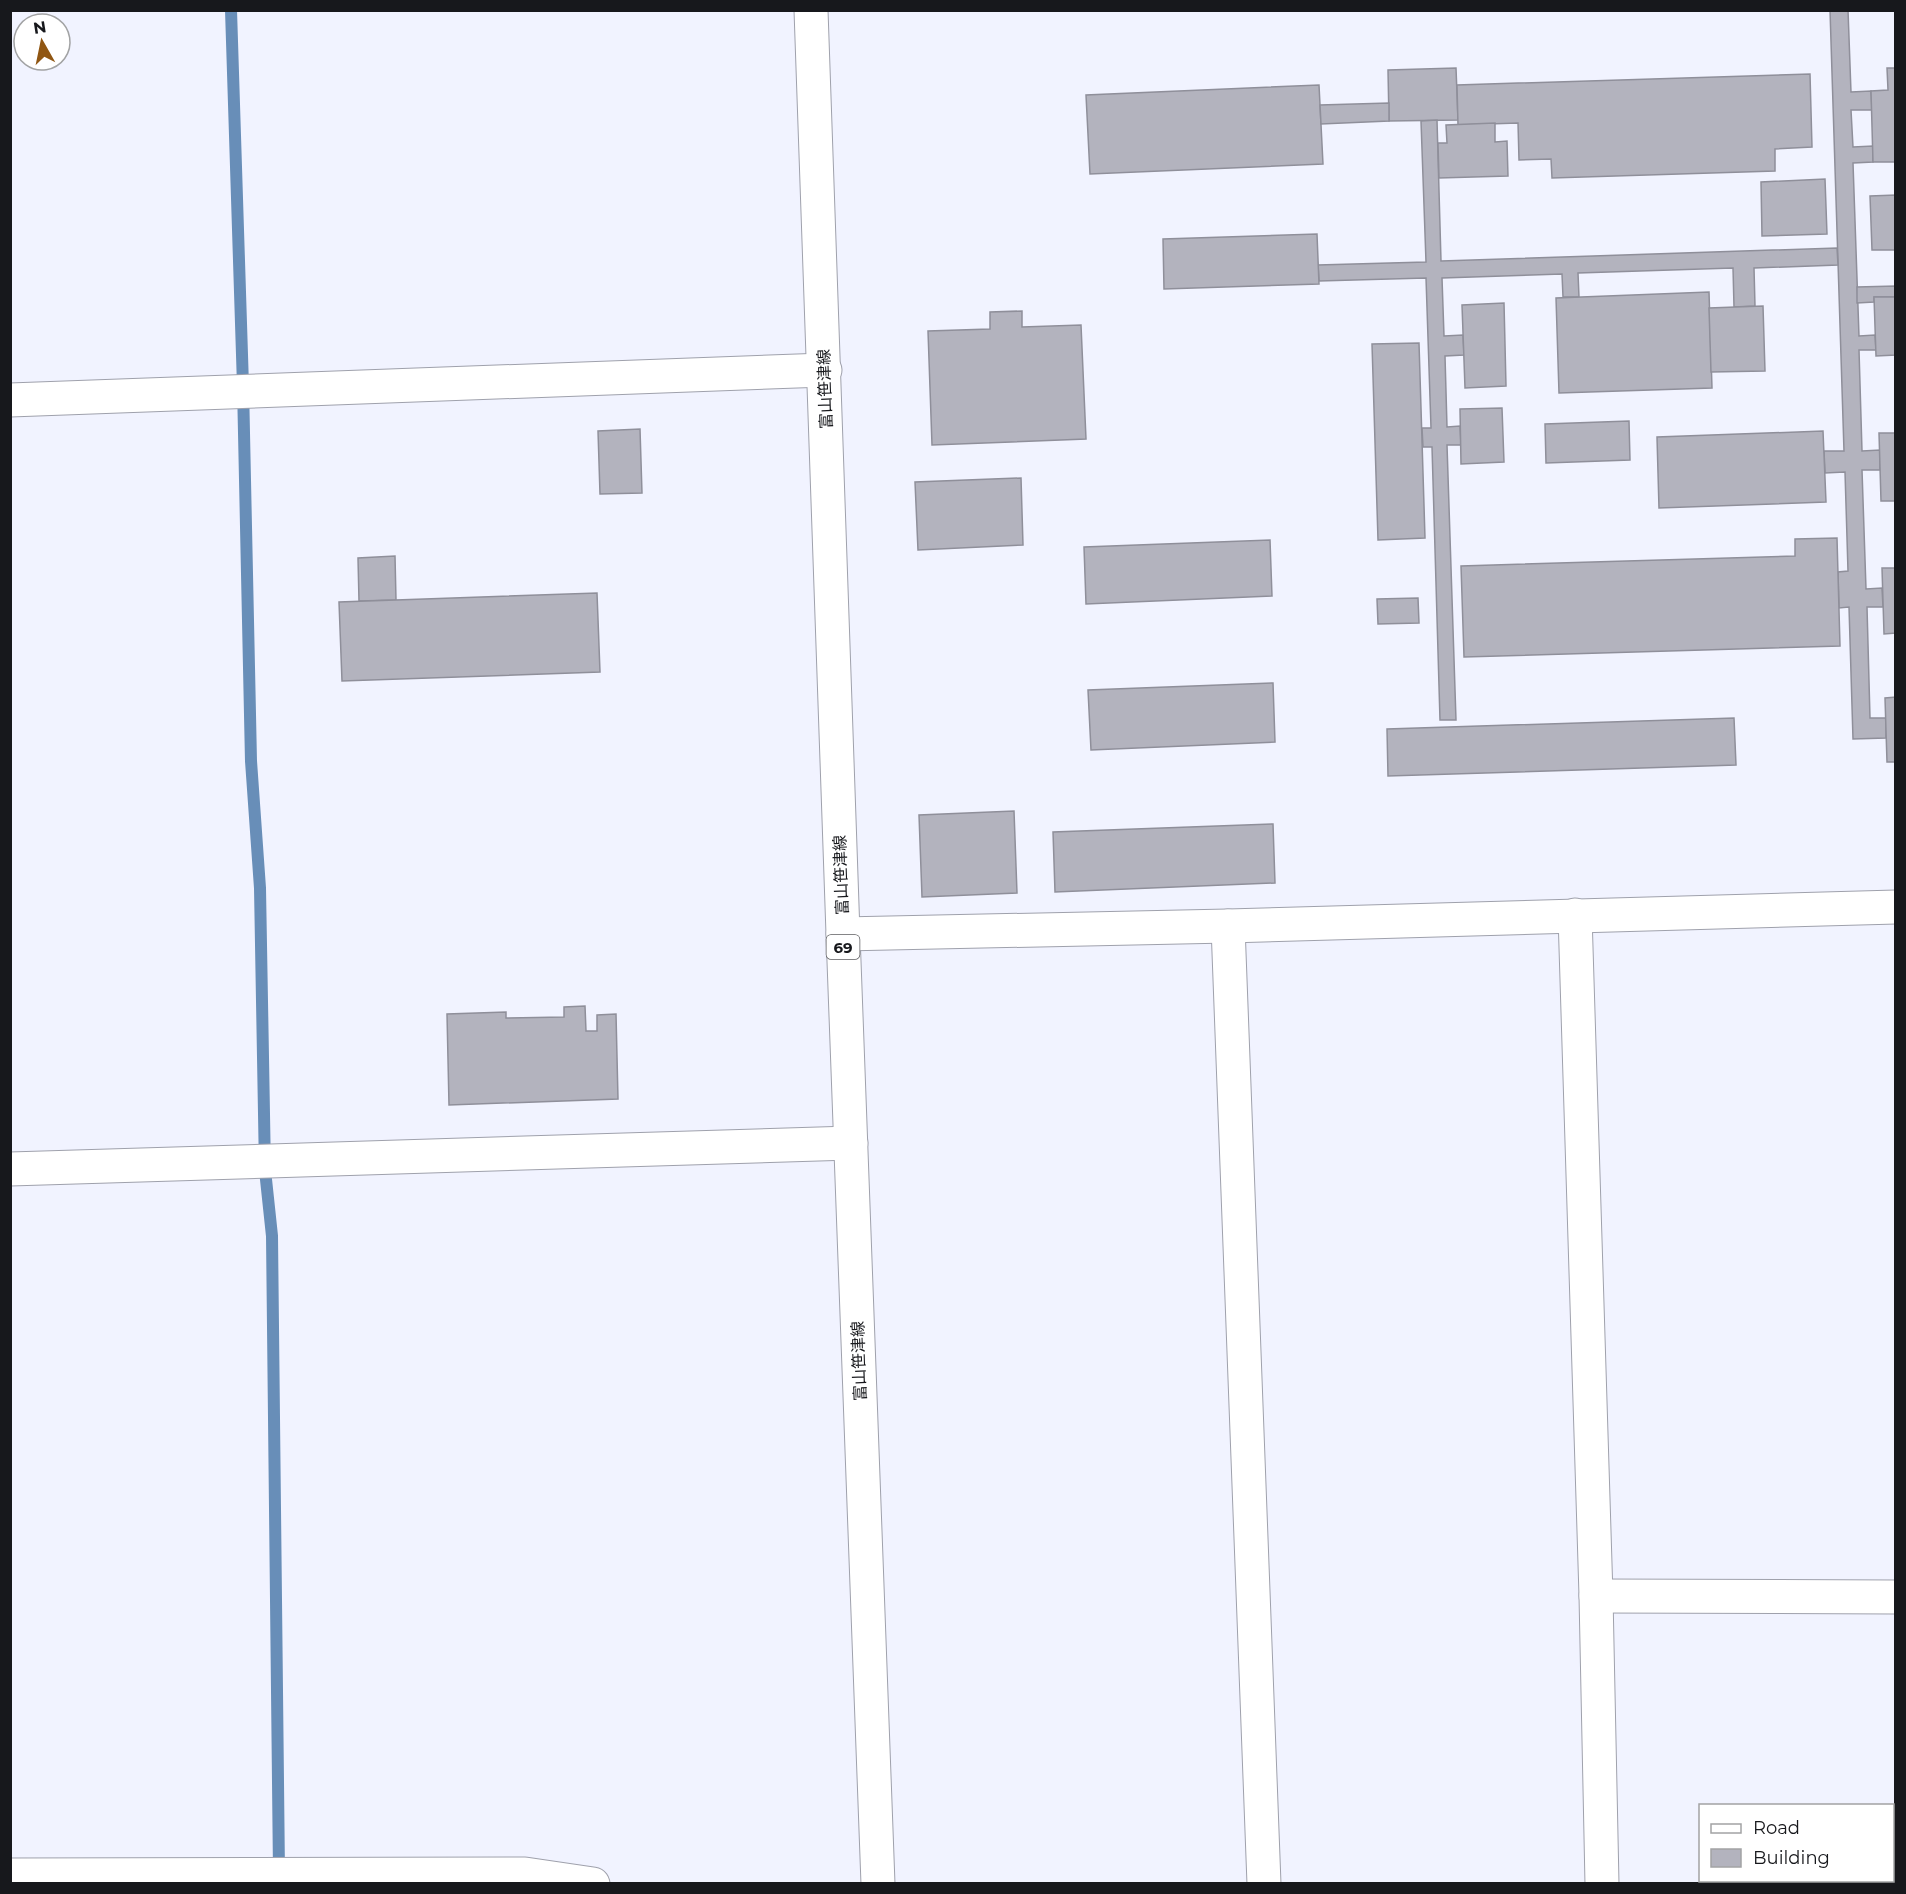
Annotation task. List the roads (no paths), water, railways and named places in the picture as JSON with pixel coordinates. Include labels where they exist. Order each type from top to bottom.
[{"type":"street","name":"富山笹津線","points":[[812,10],[878,1884]]},
{"type":"street","points":[[10,400],[825,369]]},
{"type":"street","points":[[843,934],[1228,926],[1896,907]]},
{"type":"street","points":[[1575,915],[1596,1596],[1602,1884]]},
{"type":"street","points":[[1228,926],[1264,1884]]},
{"type":"street","points":[[10,1169],[851,1143]]},
{"type":"street","points":[[1596,1596],[1896,1597]]},
{"type":"street","points":[[10,1875],[525,1874],[593,1884]]},
{"type":"waterway","points":[[231,10],[243,386],[251,761],[260,888],[265,1170],[272,1236],[279,1873]]}]
